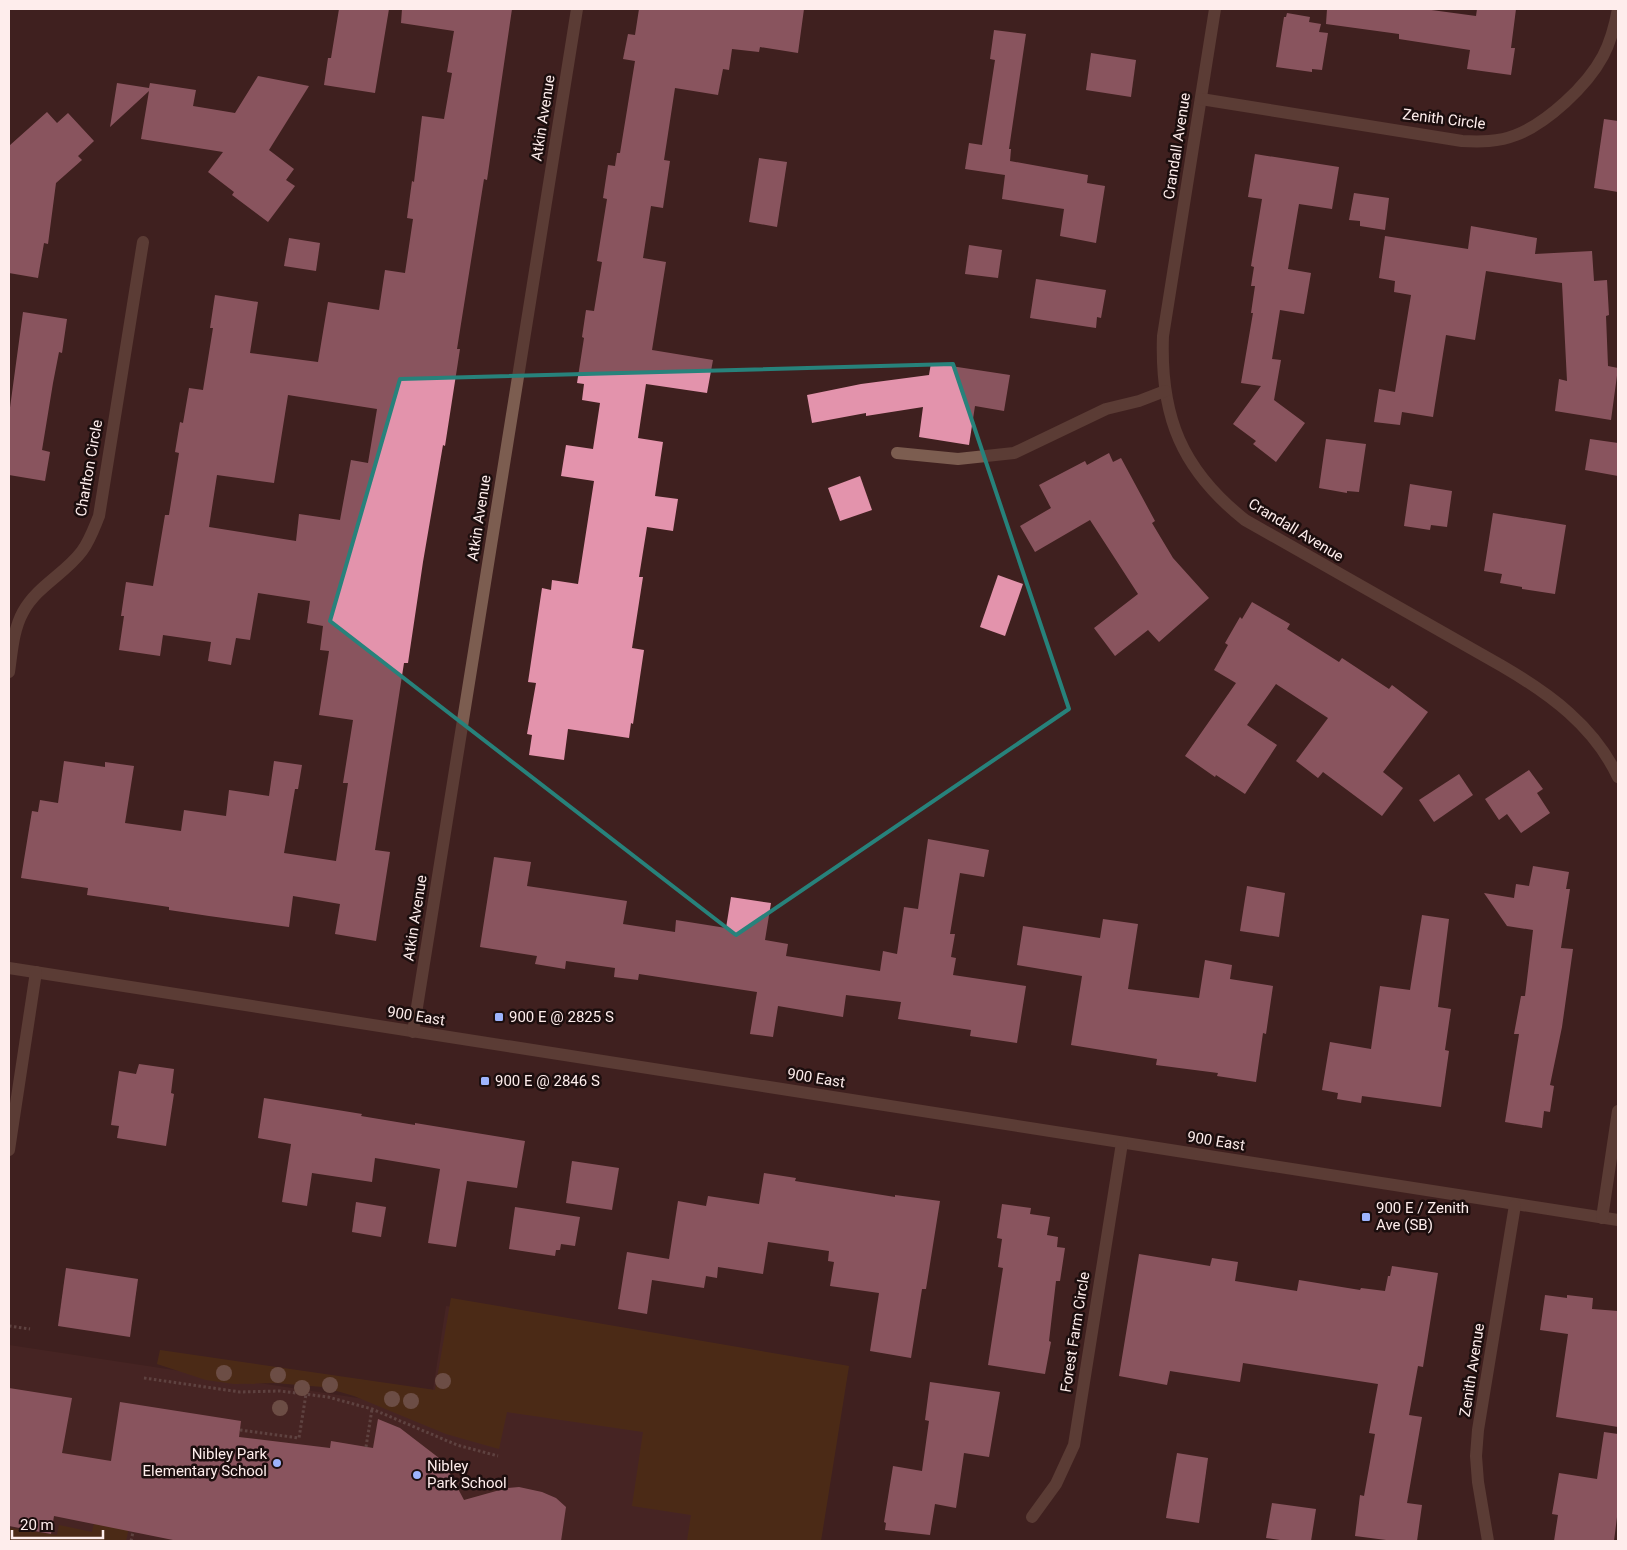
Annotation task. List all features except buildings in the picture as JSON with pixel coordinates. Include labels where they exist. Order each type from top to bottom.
[{"type":"street","name":"Atkin Avenue","points":[[413,1032],[577,9]]},
{"type":"street","name":"Crandall Avenue","points":[[1215,9],[1163,336],[1162,364],[1165,391],[1172,420],[1183,448],[1196,471],[1212,492],[1228,507],[1264,532],[1530,682],[1557,701],[1588,731],[1603,750],[1618,777]]},
{"type":"street","name":"Zenith Circle","points":[[1201,99],[1462,141],[1497,140],[1515,136],[1534,126],[1554,111],[1586,80],[1603,56],[1613,32],[1618,9]]},
{"type":"street","name":"Charlton Circle","points":[[9,672],[14,636],[23,612],[31,599],[81,552],[89,540],[99,516],[143,242]]},
{"type":"street","points":[[897,453],[958,459],[1014,453],[1106,409],[1139,401],[1165,391]]},
{"type":"street","name":"900 East","points":[[9,968],[1618,1220]]},
{"type":"street","points":[[9,1150],[36,972]]},
{"type":"street","points":[[1602,1218],[1618,1111]]},
{"type":"street","name":"Forest Farm Circle","points":[[1032,1517],[1056,1484],[1074,1445],[1122,1142]]},
{"type":"street","name":"Zenith Avenue","points":[[1488,1541],[1478,1482],[1478,1430],[1515,1205]]},
{"type":"path","points":[[9,1326],[30,1329]]},
{"type":"path","points":[[144,1378],[240,1392],[280,1391],[328,1397],[372,1409],[457,1445],[498,1456]]},
{"type":"path","points":[[240,1430],[299,1438],[306,1394]]},
{"type":"path","points":[[366,1447],[372,1409]]},
{"type":"path","points":[[130,1541],[133,1532]]},
{"type":"highlighted area","points":[[953,364],[1069,709],[736,935],[330,621],[400,379]]},
{"type":"shaded area","points":[[451,1298],[849,1366],[821,1541],[687,1541],[691,1515],[632,1506],[643,1432],[507,1412],[499,1449],[446,1434],[354,1396],[323,1387],[275,1383],[234,1384],[206,1380],[157,1364],[160,1350],[435,1390]]},
{"type":"shaded area","name":"Nibley Park School","points":[[446,1306],[841,1366],[814,1541],[9,1541],[9,1345],[430,1409]]},
{"type":"shaded area","points":[[95,1519],[129,1527],[126,1541],[9,1541],[9,1528],[57,1535],[59,1525],[92,1532]]},
{"type":"place","name":"900 E @ 2825 S","points":[[499,1017]]},
{"type":"place","name":"900 E @ 2846 S","points":[[485,1081]]},
{"type":"place","name":"900 E / Zenith Ave (SB)","points":[[1366,1217]]},
{"type":"place","name":"Nibley Park Elementary School","points":[[277,1463]]},
{"type":"place","name":"Nibley Park School","points":[[417,1475]]}]
